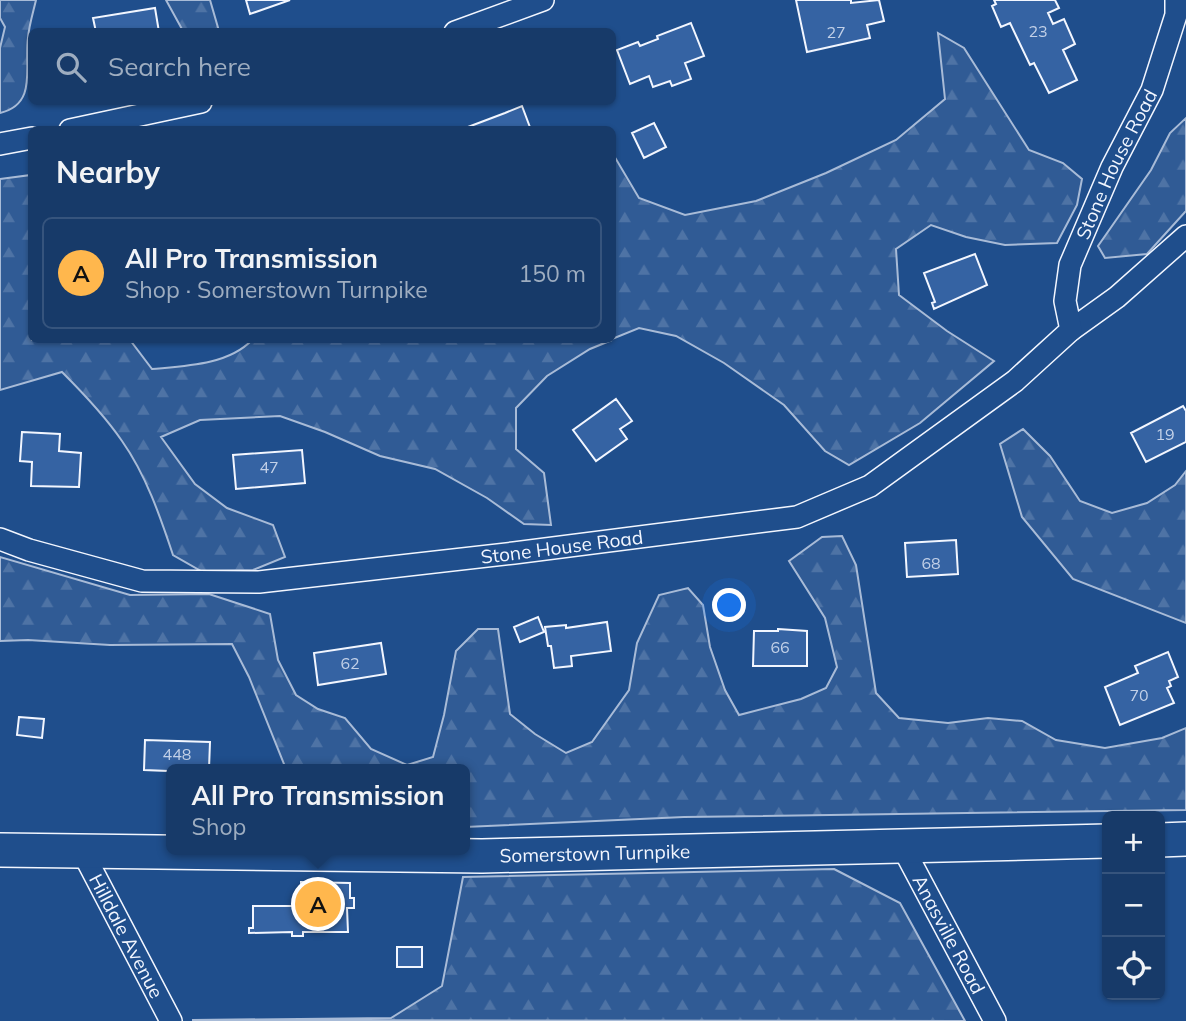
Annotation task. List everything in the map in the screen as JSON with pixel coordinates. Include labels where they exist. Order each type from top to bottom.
[{"type":"main road","points":[[1165,839],[1186,839]]},
{"type":"main road","name":"Somerstown Turnpike","points":[[402,855],[482,856],[1102,841]]},
{"type":"main road","name":"Somerstown Turnpike","points":[[0,850],[166,852]]},
{"type":"street","points":[[466,28],[542,0]]},
{"type":"street","name":"Stone House Road","points":[[1071,330],[1065,301],[1069,265],[1112,167],[1152,90],[1176,15],[1176,0]]},
{"type":"street","points":[[89,126],[187,105]]},
{"type":"street","points":[[0,144],[28,139]]},
{"type":"street","name":"Stone House Road","points":[[0,539],[29,550],[142,580],[260,582],[797,517],[870,486],[1016,381],[1071,330],[1117,297],[1186,236]]},
{"type":"street","name":"Anasville Road","points":[[902,846],[995,1021]]},
{"type":"street","name":"Hilldale Avenue","points":[[82,851],[170,1021]]},
{"type":"green space","points":[[0,0],[36,0],[28,28],[25,93],[20,102],[0,113],[0,48],[5,27],[0,18]]},
{"type":"green space","points":[[166,0],[210,0],[218,28],[181,28]]},
{"type":"green space","points":[[938,33],[964,48],[1029,150],[1063,163],[1082,179],[1077,205],[1057,243],[1005,245],[966,237],[931,225],[896,249],[899,295],[947,331],[994,361],[920,423],[849,465],[825,451],[784,405],[724,363],[676,336],[639,328],[616,337],[616,159],[639,198],[685,215],[756,201],[826,173],[896,140],[945,99]]},
{"type":"green space","points":[[1186,118],[1186,211],[1147,254],[1105,258],[1098,246],[1151,170],[1170,133]]},
{"type":"green space","points":[[28,175],[28,343],[132,343],[152,369],[205,363],[231,355],[248,343],[605,343],[547,376],[516,408],[516,449],[544,473],[551,525],[524,524],[487,498],[435,469],[380,456],[280,416],[200,420],[161,437],[195,484],[227,508],[273,525],[285,557],[253,570],[201,571],[173,555],[152,496],[131,454],[101,414],[62,372],[0,390],[0,179]]},
{"type":"green space","points":[[1023,429],[1050,456],[1080,501],[1112,513],[1147,503],[1175,485],[1186,471],[1186,623],[1073,579],[1022,517],[1000,444]]},
{"type":"green space","points":[[842,536],[856,565],[876,693],[899,718],[948,723],[988,718],[1022,721],[1056,740],[1105,748],[1162,738],[1186,728],[1186,810],[684,817],[470,827],[470,764],[410,764],[433,757],[456,651],[478,629],[498,629],[510,714],[535,734],[566,753],[592,742],[629,690],[637,643],[659,595],[688,588],[703,605],[710,647],[725,690],[739,715],[801,699],[826,688],[837,667],[825,618],[789,561],[822,537]]},
{"type":"green space","points":[[0,557],[130,595],[209,594],[270,614],[278,660],[296,695],[318,709],[345,718],[371,749],[405,764],[284,764],[249,677],[232,644],[110,645],[0,641]]},
{"type":"green space","points":[[834,869],[900,903],[965,1021],[192,1020],[391,1018],[442,986],[463,877]]},
{"type":"building","points":[[246,0],[290,0],[250,14]]},
{"type":"building","points":[[796,0],[851,0],[851,3],[879,0],[884,21],[867,25],[870,38],[807,52]]},
{"type":"building","points":[[994,0],[1055,0],[1059,8],[1048,13],[1053,24],[1064,19],[1075,44],[1063,50],[1077,80],[1049,93],[1034,63],[1030,65],[1010,23],[1001,27],[992,6],[996,4]]},
{"type":"building","points":[[155,8],[158,28],[95,28],[93,18]]},
{"type":"building","points":[[691,23],[704,56],[685,63],[691,79],[672,86],[670,81],[653,87],[649,76],[630,84],[617,50],[638,42],[640,46],[658,39],[657,36]]},
{"type":"building","points":[[522,106],[530,126],[471,126]]},
{"type":"building","points":[[654,123],[666,147],[644,158],[632,133]]},
{"type":"building","points":[[975,254],[987,285],[934,309],[932,303],[935,302],[924,273]]},
{"type":"building","points":[[616,399],[632,421],[620,429],[627,439],[596,461],[573,430]]},
{"type":"building","points":[[1183,406],[1186,411],[1186,442],[1146,462],[1131,433]]},
{"type":"building","points":[[22,432],[60,434],[59,451],[81,453],[79,487],[31,486],[32,462],[20,461]]},
{"type":"building","points":[[302,450],[305,483],[236,489],[233,455]]},
{"type":"building","points":[[956,540],[958,574],[907,577],[905,543]]},
{"type":"building","points":[[538,617],[544,632],[520,642],[514,627]]},
{"type":"building","points":[[607,622],[611,651],[571,656],[572,666],[554,668],[545,627],[566,625],[566,628]]},
{"type":"building","points":[[754,631],[807,631],[807,666],[753,666]]},
{"type":"building","points":[[381,643],[386,674],[318,685],[314,653]]},
{"type":"building","points":[[1168,652],[1178,677],[1169,681],[1171,686],[1167,688],[1174,703],[1120,725],[1105,687],[1138,673],[1135,666]]},
{"type":"building","points":[[19,717],[44,719],[42,738],[17,735]]},
{"type":"building","points":[[145,740],[210,742],[209,764],[166,764],[166,771],[144,770]]},
{"type":"building","points":[[301,882],[350,883],[350,898],[354,898],[354,908],[347,908],[348,932],[303,932],[303,936],[292,936],[292,932],[249,933],[249,928],[253,928],[253,906],[301,906]]},
{"type":"building","points":[[397,947],[422,947],[422,967],[397,967]]},
{"type":"place","name":"All Pro Transmission","points":[[318,904]]}]
